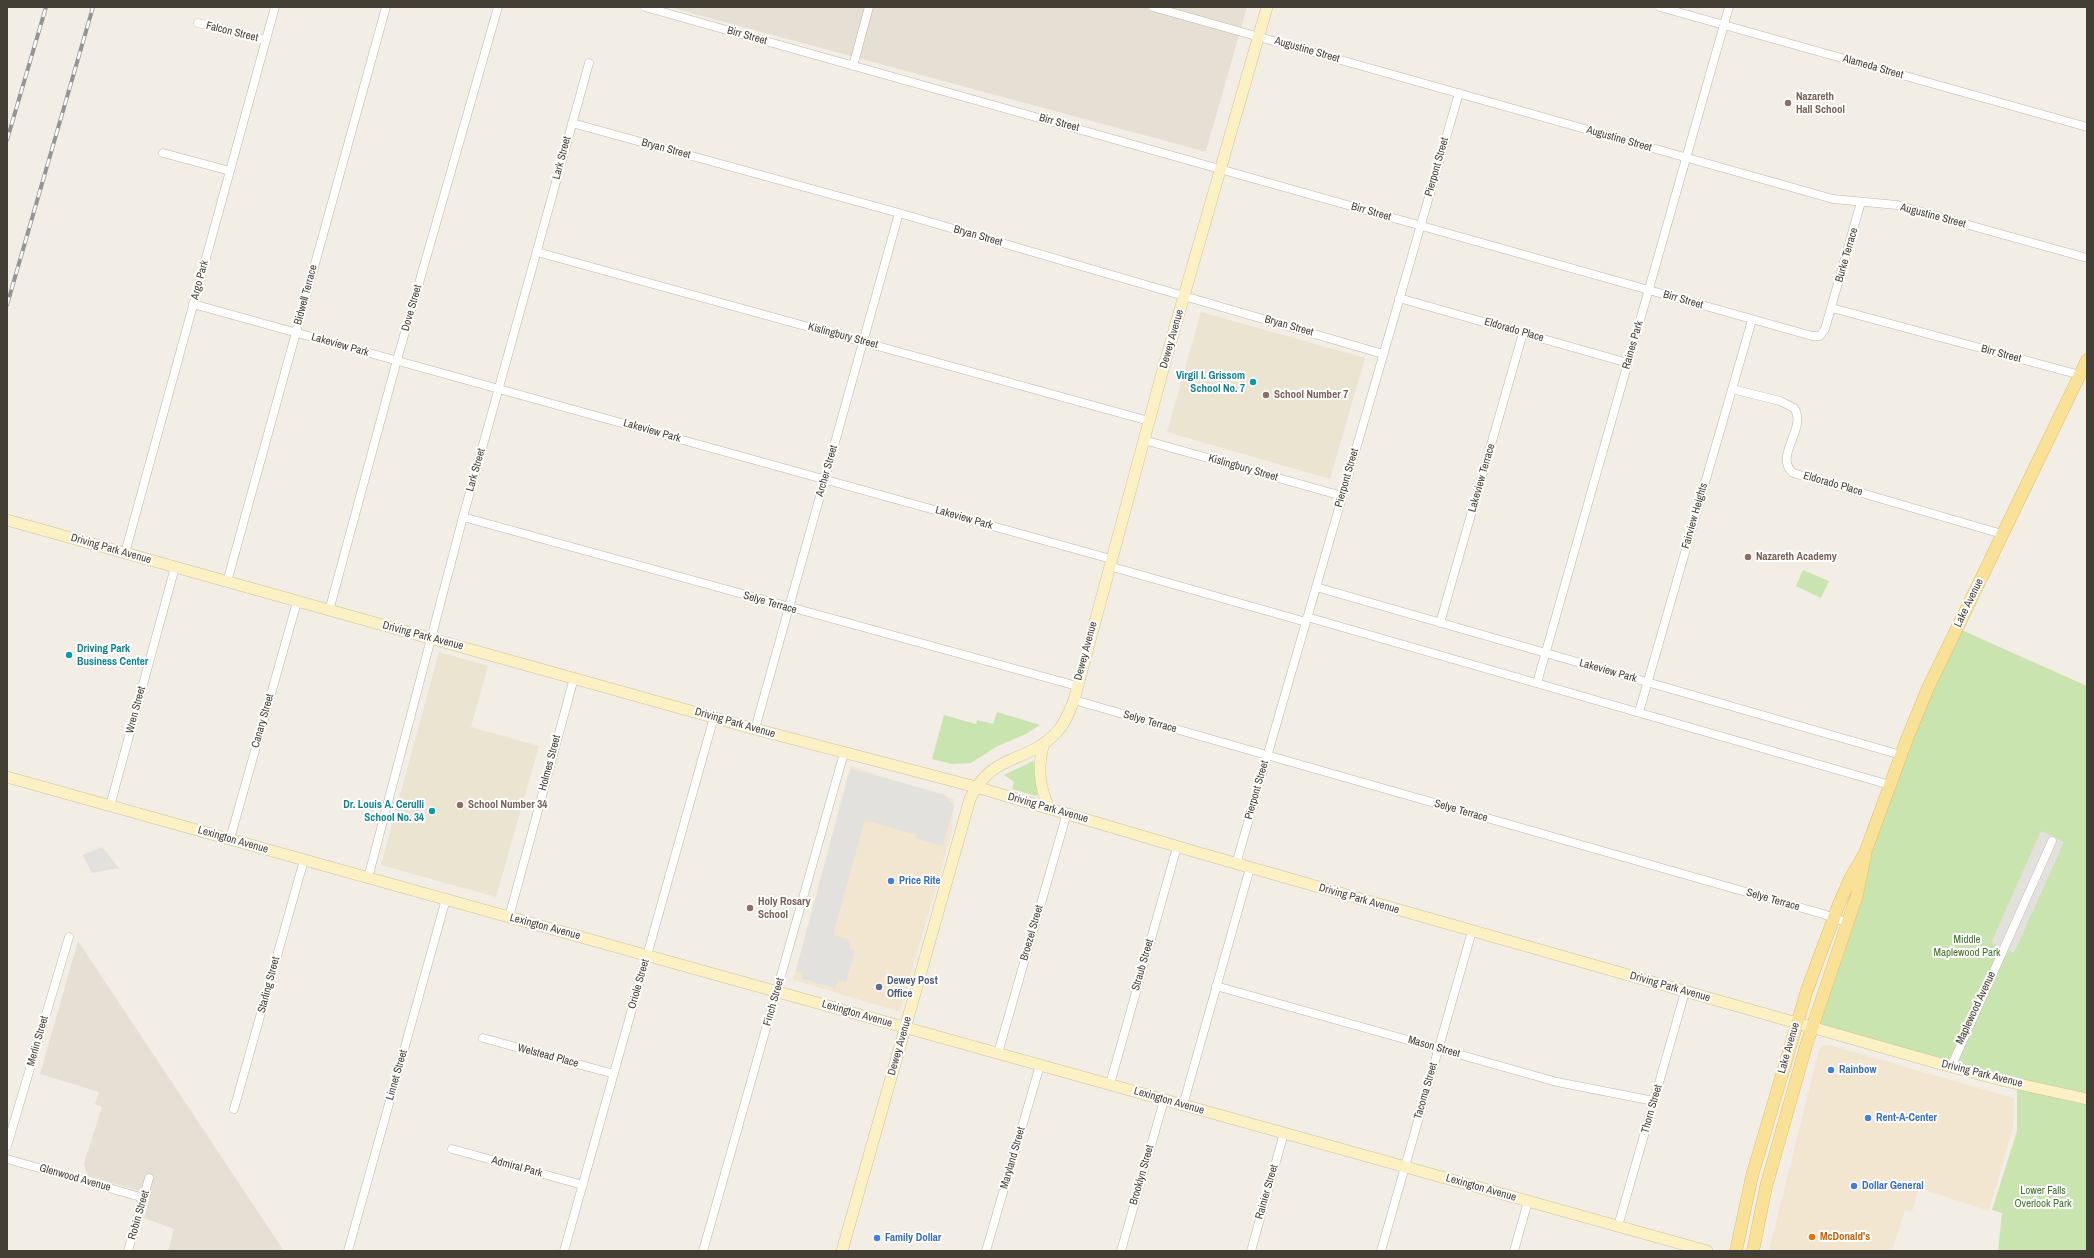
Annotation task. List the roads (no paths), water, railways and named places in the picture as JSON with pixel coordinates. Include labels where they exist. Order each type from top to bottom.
[{"type":"main road","name":"Lake Avenue","points":[[1736,1251],[1746,1198],[1796,1023],[1833,918],[1851,877],[1865,853],[1901,755],[1928,688],[2087,360]]},
{"type":"main road","name":"Lake Avenue","points":[[1753,1251],[1766,1187],[1812,1027],[1861,881],[1865,853]]},
{"type":"street","name":"Argo Park","points":[[125,553],[275,7]]},
{"type":"street","name":"Bidwell Terrace","points":[[227,582],[386,7]]},
{"type":"street","name":"Dove Street","points":[[329,611],[397,360],[498,7]]},
{"type":"street","name":"Birr Street","points":[[645,7],[1221,168],[1752,320],[1817,336],[1822,334],[1832,308],[2080,375]]},
{"type":"street","points":[[853,66],[869,7]]},
{"type":"street","name":"Augustine Street","points":[[1153,7],[1833,199],[1897,205],[2087,258]]},
{"type":"street","name":"Dewey Avenue","points":[[842,1251],[965,814],[976,787],[992,770],[1044,743],[1061,727],[1074,700],[1149,421],[1267,7]]},
{"type":"street","name":"Alameda Street","points":[[1660,7],[2087,127]]},
{"type":"street","name":"Raines Park","points":[[1537,682],[1729,7]]},
{"type":"street","name":"Falcon Street","points":[[198,23],[266,40]]},
{"type":"street","name":"Lark Street","points":[[368,878],[463,517],[589,63]]},
{"type":"street","name":"Pierpont Street","points":[[1236,864],[1459,93]]},
{"type":"street","name":"Bryan Street","points":[[572,123],[899,213],[1384,354]]},
{"type":"street","points":[[163,153],[230,171]]},
{"type":"street","name":"Burke Terrace","points":[[1832,308],[1861,202]]},
{"type":"street","name":"Archer Street","points":[[755,728],[899,213]]},
{"type":"street","name":"Kislingbury Street","points":[[537,252],[1149,421]]},
{"type":"street","name":"Eldorado Place","points":[[1399,298],[1628,363]]},
{"type":"street","name":"Lakeview Park","points":[[193,304],[825,479],[1110,563],[1306,619],[1537,682],[1890,785]]},
{"type":"street","name":"Fairview Heights","points":[[1639,712],[1752,320]]},
{"type":"street","name":"Lakeview Terrace","points":[[1440,623],[1523,333]]},
{"type":"street","name":"Eldorado Place","points":[[1732,389],[1780,401],[1794,408],[1797,412],[1798,419],[1786,460],[1788,468],[1793,473],[2002,534]]},
{"type":"street","name":"Kislingbury Street","points":[[1144,440],[1342,496]]},
{"type":"street","name":"Selye Terrace","points":[[463,517],[789,608],[1077,686]]},
{"type":"street","name":"Driving Park Avenue","points":[[7,520],[329,611],[844,753],[976,787],[1236,864],[1796,1023],[1951,1066],[2032,1087],[2087,1099]]},
{"type":"street","name":"Wren Street","points":[[110,806],[175,567]]},
{"type":"street","name":"Lakeview Park","points":[[1316,587],[1901,755]]},
{"type":"street","name":"Canary Street","points":[[230,839],[297,602]]},
{"type":"street","name":"Holmes Street","points":[[509,917],[574,678]]},
{"type":"street","name":"Selye Terrace","points":[[1074,700],[1848,923]]},
{"type":"street","name":"Oriole Street","points":[[564,1251],[714,717]]},
{"type":"street","points":[[1044,743],[1039,769],[1042,793],[1049,808]]},
{"type":"street","name":"Finch Street","points":[[703,1251],[844,753]]},
{"type":"street","name":"Lexington Avenue","points":[[7,777],[1707,1251]]},
{"type":"street","name":"Broezel Street","points":[[998,1053],[1067,813]]},
{"type":"street","name":"Maplewood Avenue","points":[[1951,1066],[2052,841]]},
{"type":"street","name":"Straub Street","points":[[1110,1084],[1177,847]]},
{"type":"street","name":"Starling Street","points":[[234,1110],[304,860]]},
{"type":"street","points":[[1183,1105],[1250,868]]},
{"type":"street","name":"Linnet Street","points":[[348,1251],[446,899]]},
{"type":"street","name":"Tacoma Street","points":[[1381,1251],[1472,931]]},
{"type":"street","name":"Merlin Street","points":[[7,1146],[69,937]]},
{"type":"street","name":"Mason Street","points":[[1216,986],[1563,1083],[1654,1101]]},
{"type":"street","name":"Thorn Street","points":[[1618,1226],[1685,992]]},
{"type":"street","name":"Welstead Place","points":[[483,1038],[614,1074]]},
{"type":"street","name":"Maryland Street","points":[[986,1251],[1040,1065]]},
{"type":"street","name":"Brooklyn Street","points":[[1121,1251],[1164,1100]]},
{"type":"street","name":"Rainier Street","points":[[1251,1251],[1284,1133]]},
{"type":"street","name":"Admiral Park","points":[[452,1149],[583,1185]]},
{"type":"street","name":"Glenwood Avenue","points":[[7,1159],[144,1198]]},
{"type":"street","name":"Robin Street","points":[[128,1251],[149,1178]]},
{"type":"street","points":[[1514,1251],[1528,1201]]},
{"type":"railway","points":[[7,140],[46,7]]},
{"type":"railway","points":[[7,305],[93,7]]},
{"type":"place","name":"Nazareth Hall School","points":[[1788,103]]},
{"type":"place","name":"Virgil I. Grissom School No. 7","points":[[1253,382]]},
{"type":"place","name":"School Number 7","points":[[1266,395]]},
{"type":"place","name":"Nazareth Academy","points":[[1748,557]]},
{"type":"place","name":"Driving Park Business Center","points":[[69,655]]},
{"type":"place","name":"School Number 34","points":[[460,805]]},
{"type":"place","name":"Dr. Louis A. Cerulli School No. 34","points":[[432,811]]},
{"type":"place","name":"Price Rite","points":[[891,881]]},
{"type":"place","name":"Holy Rosary School","points":[[750,908]]},
{"type":"place","name":"Dewey Post Office","points":[[879,987]]},
{"type":"place","name":"Rainbow","points":[[1831,1070]]},
{"type":"place","name":"Rent-A-Center","points":[[1868,1118]]},
{"type":"place","name":"Dollar General","points":[[1854,1186]]},
{"type":"place","name":"McDonald's","points":[[1812,1237]]},
{"type":"place","name":"Family Dollar","points":[[877,1238]]},
{"type":"park label","name":"Middle Maplewood Park","points":[[1967,946]]},
{"type":"park label","name":"Lower Falls Overlook Park","points":[[2043,1197]]}]
